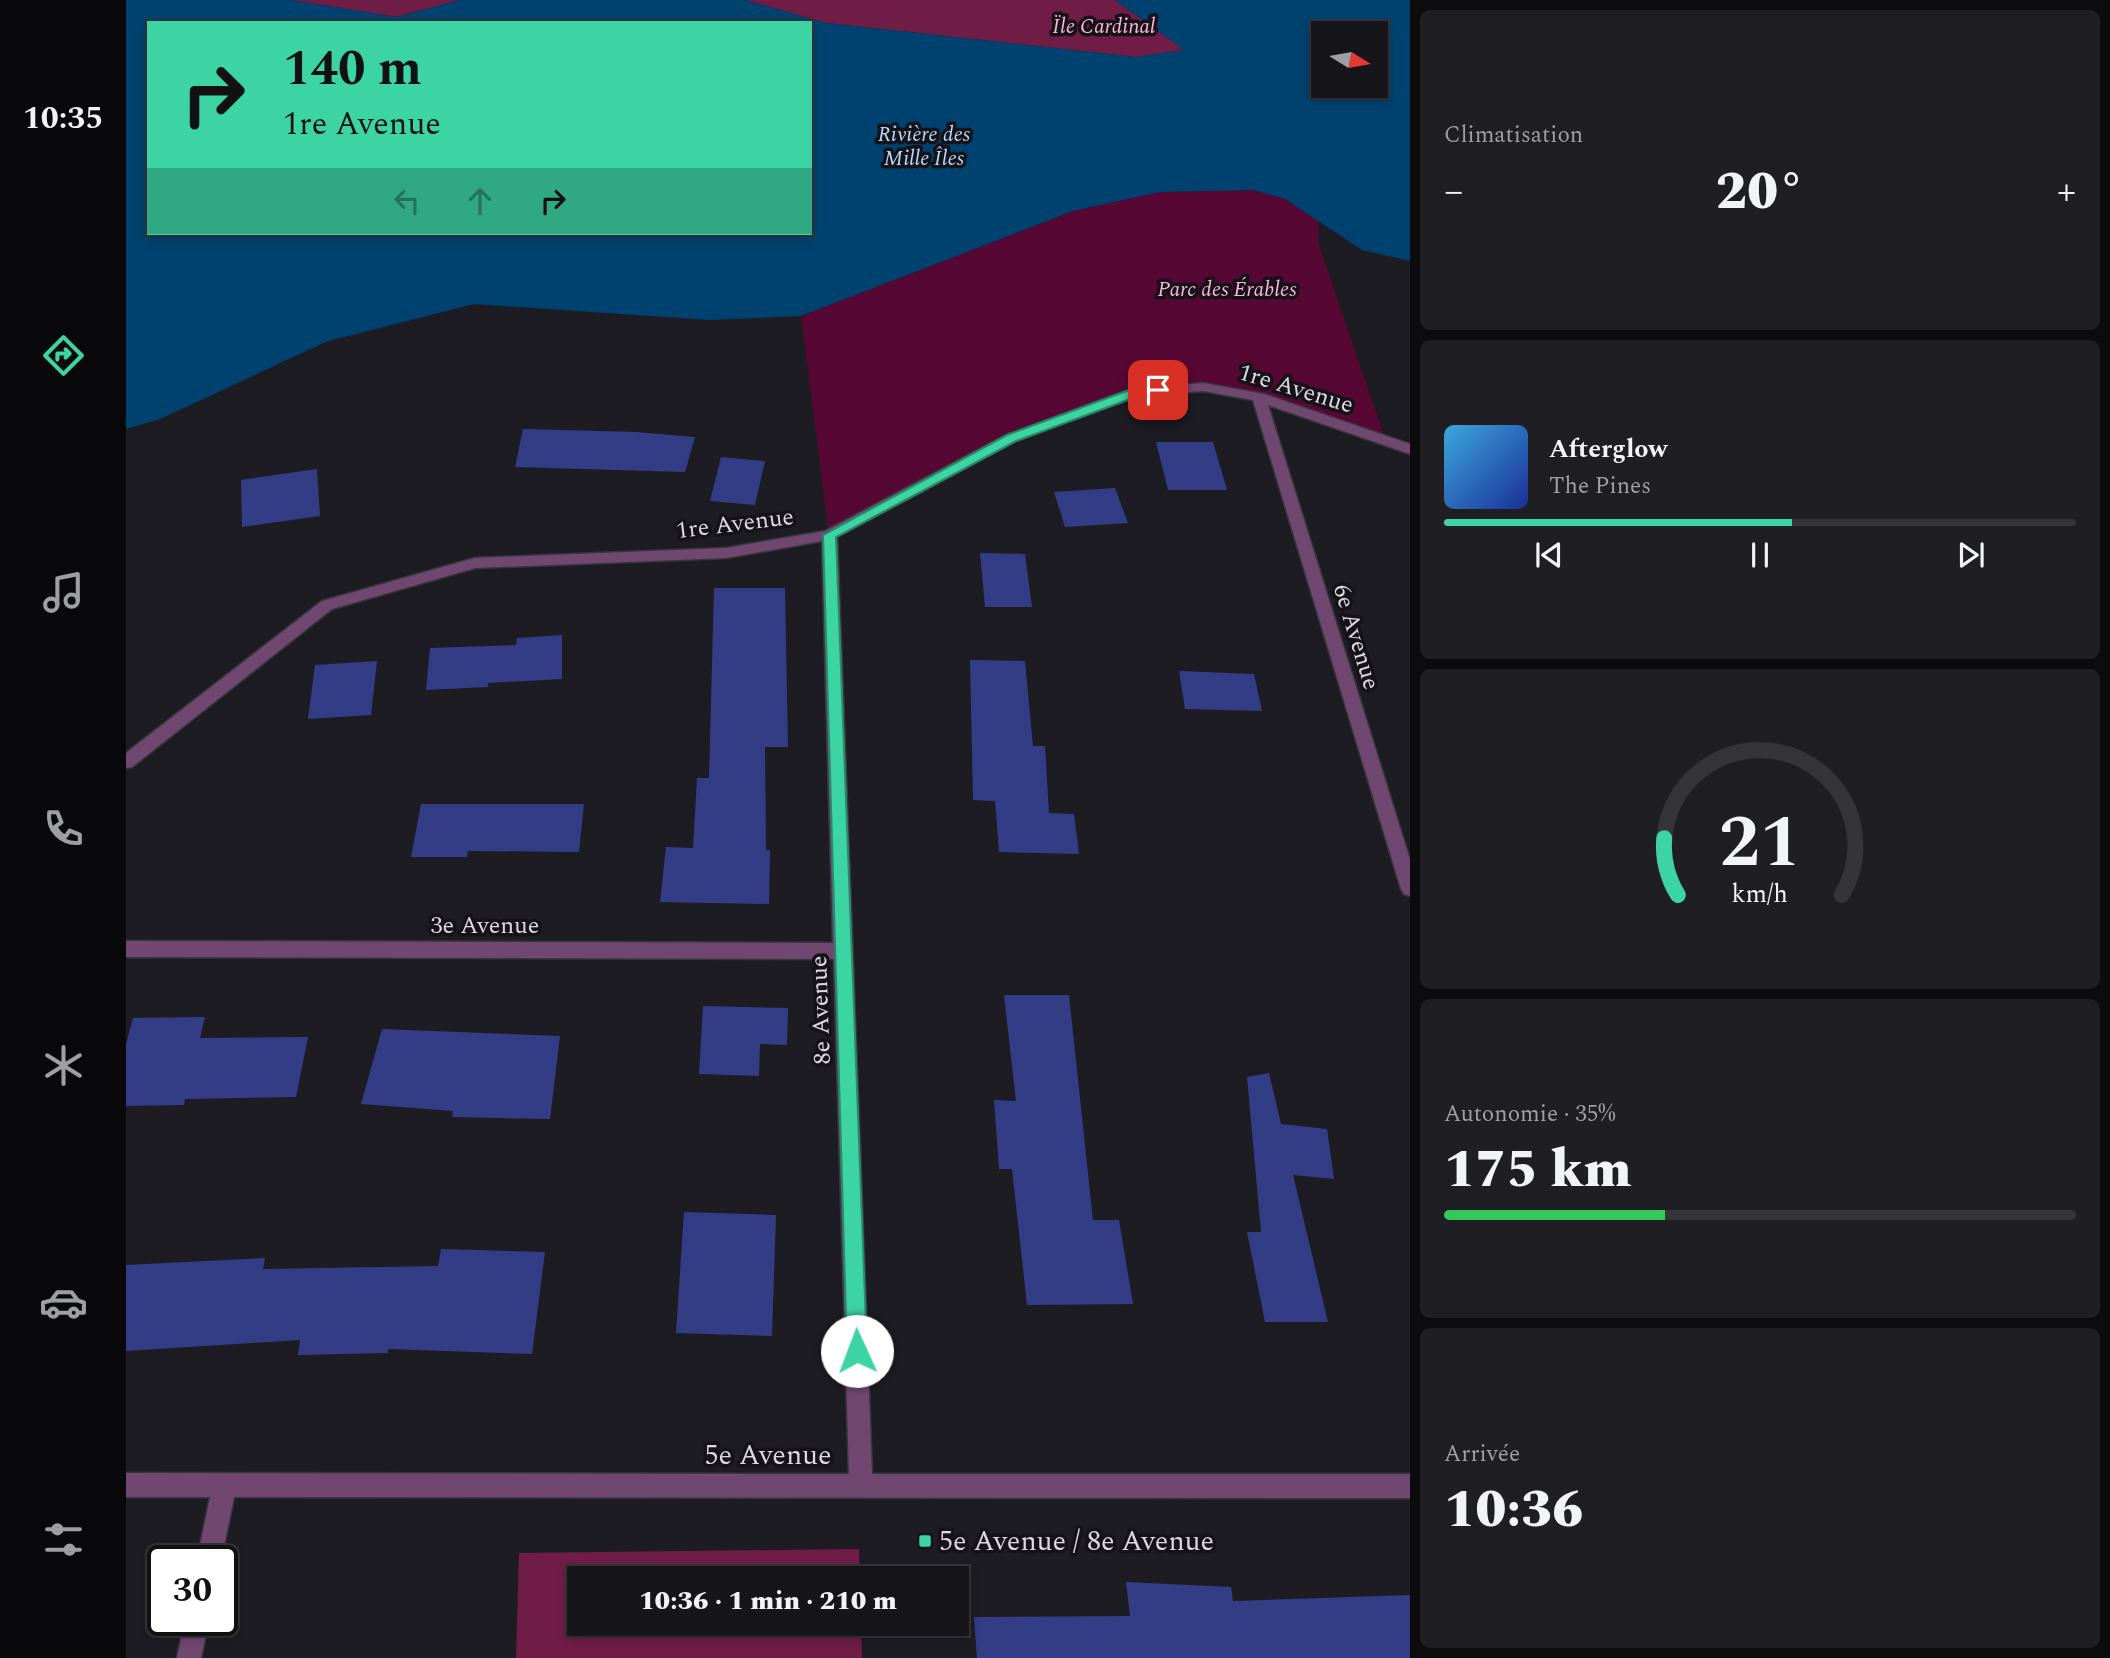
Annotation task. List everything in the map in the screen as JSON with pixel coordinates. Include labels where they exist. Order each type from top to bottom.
[{"type":"street","name":"1re Avenue","points":[[126,762],[327,605],[475,563],[726,553],[829,535],[1011,438],[1136,392],[1203,387],[1259,397],[1410,449]]},
{"type":"street","name":"6e Avenue","points":[[1259,397],[1410,889]]},
{"type":"street","name":"8e Avenue","points":[[829,535],[861,1485]]},
{"type":"street","name":"3e Avenue","points":[[126,949],[843,951]]},
{"type":"street","points":[[212,1545],[225,1483]]},
{"type":"street","name":"5e Avenue","points":[[126,1485],[1410,1486]]},
{"type":"street","points":[[189,1658],[194,1636]]},
{"type":"green space","points":[[290,0],[460,0],[397,17]]},
{"type":"green space","name":"Ïle Cardinal","points":[[745,0],[1115,0],[1185,50],[1136,57],[826,23]]},
{"type":"green space","name":"Parc des Érables","points":[[1253,190],[1285,199],[1318,221],[1319,245],[1386,441],[1259,397],[1203,387],[1136,392],[1001,443],[829,535],[801,316],[1074,211],[1160,192]]},
{"type":"green space","points":[[859,1549],[860,1566],[567,1566],[567,1636],[861,1636],[862,1658],[516,1658],[519,1553]]},
{"type":"water","name":"Rivière des Mille Îles","points":[[126,0],[290,0],[397,17],[460,0],[745,0],[826,23],[1136,57],[1184,50],[1115,0],[1410,0],[1410,261],[1362,250],[1285,199],[1253,190],[1160,192],[1073,211],[801,316],[710,320],[474,304],[328,341],[160,419],[126,429]]},
{"type":"building","points":[[523,429],[636,432],[695,437],[685,472],[515,467]]},
{"type":"building","points":[[1156,442],[1213,442],[1227,490],[1168,490]]},
{"type":"building","points":[[721,457],[765,461],[755,505],[710,501]]},
{"type":"building","points":[[317,469],[320,516],[242,527],[241,480]]},
{"type":"building","points":[[1115,488],[1128,523],[1065,527],[1054,492]]},
{"type":"building","points":[[980,553],[1025,554],[1032,607],[985,607]]},
{"type":"building","points":[[714,588],[785,588],[788,747],[765,747],[766,850],[770,850],[769,904],[660,902],[666,847],[693,848],[697,778],[709,778]]},
{"type":"building","points":[[562,635],[562,679],[426,690],[430,648],[516,645],[517,638]]},
{"type":"building","points":[[970,660],[1025,661],[1033,746],[1045,746],[1049,813],[1074,814],[1079,854],[999,852],[995,801],[973,800]]},
{"type":"building","points":[[377,661],[371,715],[308,719],[315,665]]},
{"type":"building","points":[[1179,671],[1254,674],[1262,711],[1185,709]]},
{"type":"building","points":[[421,804],[584,804],[579,852],[468,851],[467,857],[411,857]]},
{"type":"building","points":[[1004,995],[1069,995],[1093,1220],[1119,1220],[1133,1304],[1027,1305],[1012,1169],[999,1169],[994,1100],[1016,1101]]},
{"type":"building","points":[[703,1006],[788,1008],[787,1045],[760,1044],[759,1076],[699,1074]]},
{"type":"building","points":[[205,1017],[200,1038],[308,1037],[296,1097],[185,1099],[184,1105],[126,1106],[126,1044],[133,1018]]},
{"type":"building","points":[[382,1029],[560,1036],[550,1119],[452,1117],[453,1111],[361,1104]]},
{"type":"building","points":[[1269,1073],[1281,1124],[1327,1129],[1334,1179],[1293,1175],[1328,1322],[1265,1322],[1247,1232],[1261,1232],[1247,1077]]},
{"type":"building","points":[[684,1212],[776,1215],[772,1336],[676,1333]]},
{"type":"building","points":[[441,1249],[545,1252],[532,1354],[388,1349],[388,1353],[298,1355],[300,1340],[126,1351],[126,1265],[265,1258],[263,1269],[438,1266]]},
{"type":"building","points":[[1126,1582],[1231,1587],[1233,1601],[1410,1595],[1410,1658],[977,1658],[974,1617],[1130,1616]]},
{"type":"place","name":"5e Avenue / 8e Avenue","points":[[925,1541]]},
{"type":"route","points":[[857,1351],[829,535],[1011,438],[1136,392],[1158,390]]}]
